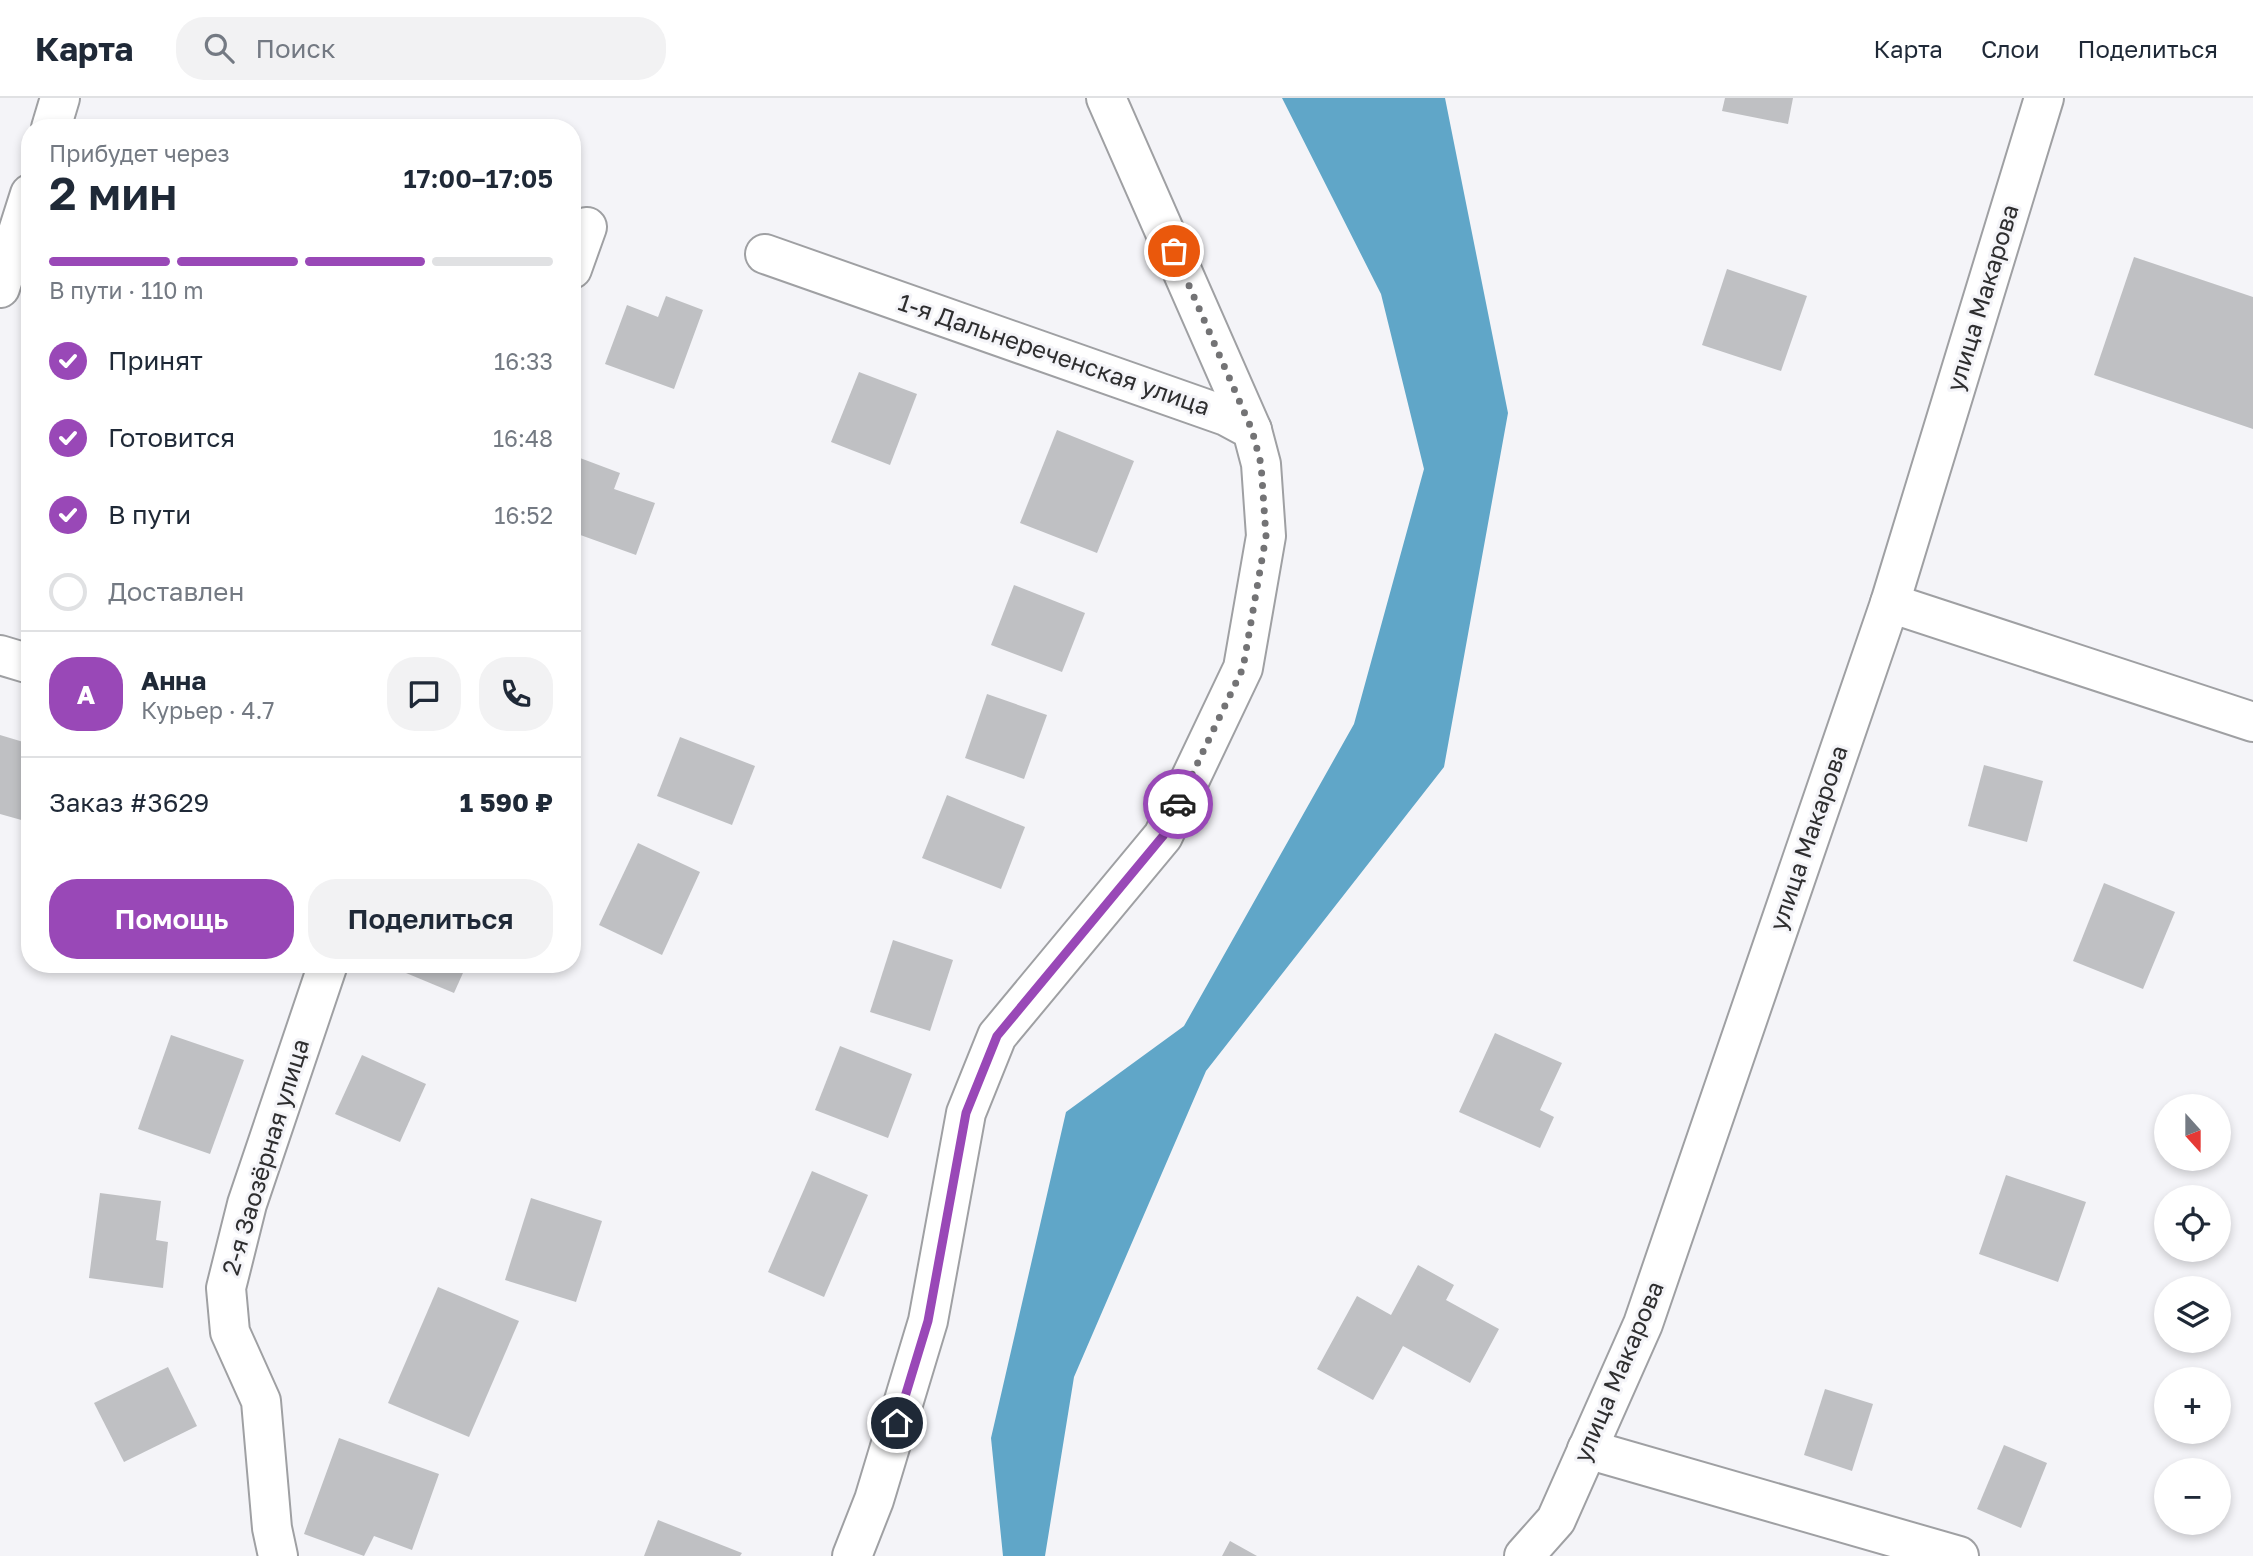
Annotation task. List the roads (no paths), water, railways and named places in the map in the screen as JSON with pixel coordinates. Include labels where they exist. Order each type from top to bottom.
[{"type":"street","points":[[54,119],[60,98]]},
{"type":"street","points":[[852,1556],[874,1500],[928,1321],[966,1113],[997,1036],[1163,836],[1243,668],[1266,536],[1261,464],[1252,430],[1106,98]]},
{"type":"street","name":"улица Макарова","points":[[1524,1556],[1556,1520],[1643,1324],[1890,603],[2044,98]]},
{"type":"street","points":[[0,288],[21,222]]},
{"type":"street","points":[[581,244],[587,227]]},
{"type":"street","name":"1-я Дальнереченская улица","points":[[765,254],[1226,416],[1252,430]]},
{"type":"street","points":[[1890,603],[2253,722]]},
{"type":"street","points":[[0,655],[21,661]]},
{"type":"street","name":"2-я Заозёрная улица","points":[[278,1556],[272,1528],[261,1401],[230,1332],[226,1288],[247,1204],[325,973]]},
{"type":"street","points":[[1587,1449],[1959,1556]]},
{"type":"water","points":[[1282,98],[1445,98],[1508,413],[1444,767],[1206,1071],[1074,1377],[1045,1556],[1003,1556],[991,1438],[1066,1112],[1184,1026],[1354,724],[1424,469],[1381,294]]}]
